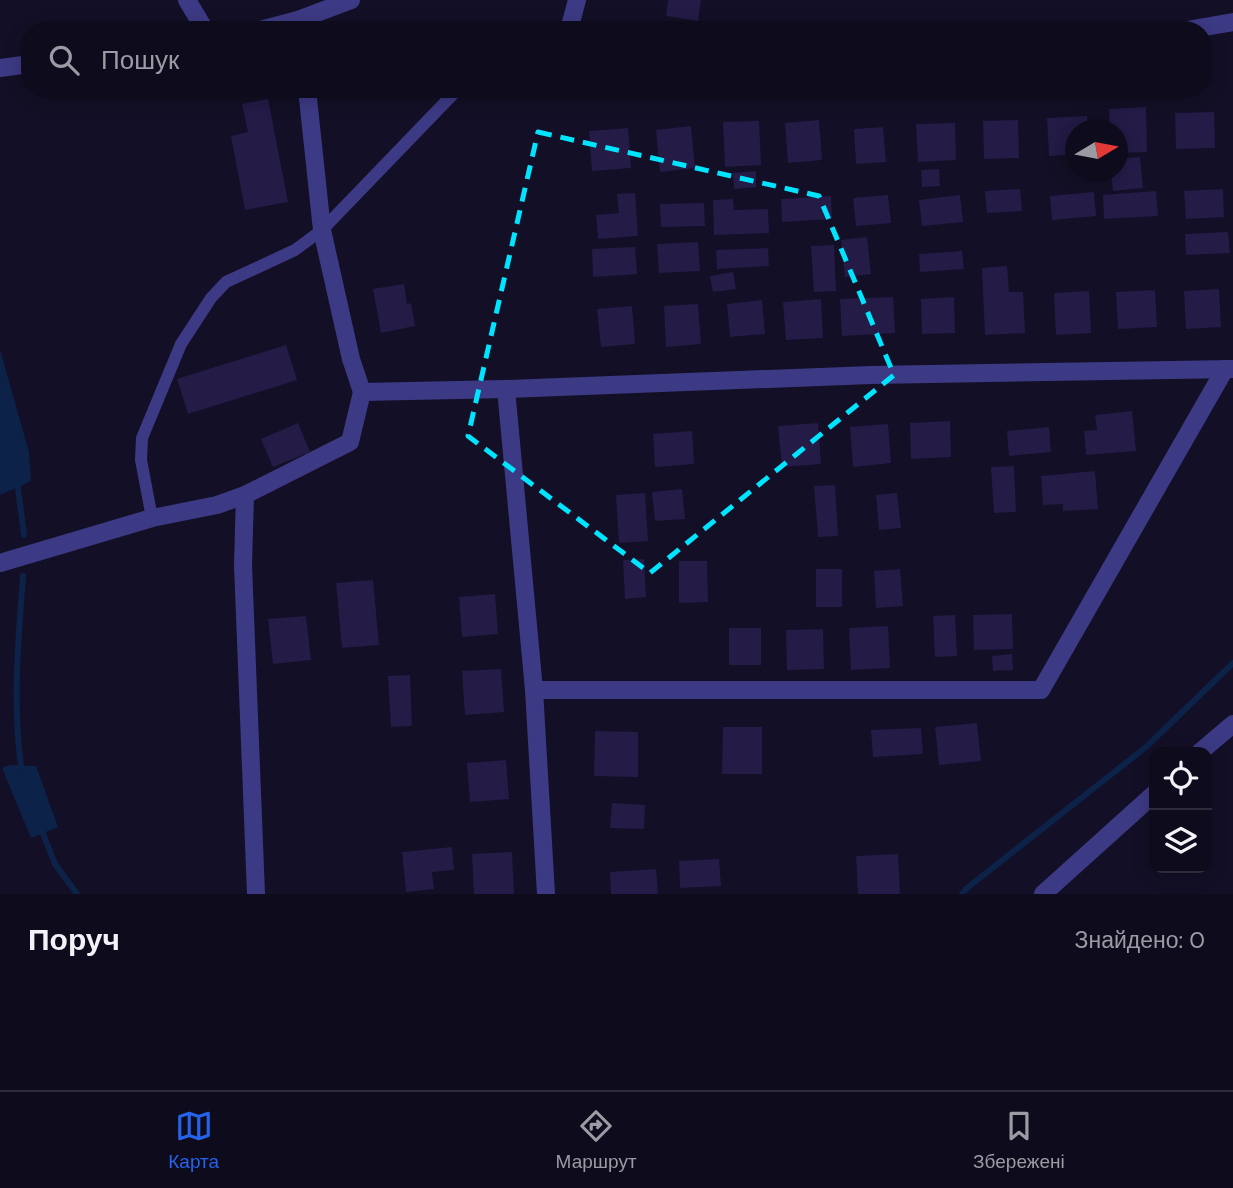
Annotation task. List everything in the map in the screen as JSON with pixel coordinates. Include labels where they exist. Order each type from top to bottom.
[{"type":"street","points":[[187,0],[200,21]]},
{"type":"street","points":[[307,21],[351,0]]},
{"type":"street","points":[[571,21],[577,0]]},
{"type":"street","points":[[1212,26],[1233,22]]},
{"type":"street","points":[[0,68],[21,65]]},
{"type":"street","points":[[0,563],[152,518],[217,505],[245,495],[350,442],[362,393],[351,359],[322,230],[308,98]]},
{"type":"street","points":[[362,393],[871,375],[1229,369]]},
{"type":"street","points":[[534,690],[1041,690],[1229,369]]},
{"type":"street","points":[[506,389],[534,690],[546,894]]},
{"type":"street","points":[[245,495],[243,565],[256,894]]},
{"type":"street","points":[[1206,747],[1233,724]]},
{"type":"street","points":[[1043,894],[1149,799]]},
{"type":"lane","points":[[152,518],[141,460],[142,439],[181,344],[211,298],[226,282],[295,250],[322,230],[449,98]]},
{"type":"highlighted area","points":[[538,132],[819,196],[894,375],[650,573],[468,436]]},
{"type":"water","points":[[0,350],[29,452],[31,481],[0,495]]},
{"type":"water","points":[[9,765],[36,766],[58,827],[31,838],[2,768]]},
{"type":"building","points":[[668,0],[701,0],[698,21],[666,16]]},
{"type":"building","points":[[268,99],[288,202],[245,210],[231,136],[248,132],[242,104]]},
{"type":"building","points":[[1146,107],[1147,152],[1128,153],[1128,119],[1109,119],[1109,109]]},
{"type":"building","points":[[1214,112],[1215,148],[1176,149],[1175,113]]},
{"type":"building","points":[[1087,116],[1087,119],[1065,119],[1065,155],[1049,156],[1047,118]]},
{"type":"building","points":[[819,120],[822,160],[788,163],[785,123]]},
{"type":"building","points":[[1018,120],[1019,158],[984,159],[983,121]]},
{"type":"building","points":[[759,121],[761,165],[725,167],[723,122]]},
{"type":"building","points":[[955,123],[956,160],[918,162],[916,124]]},
{"type":"building","points":[[691,126],[695,168],[660,172],[656,130]]},
{"type":"building","points":[[883,127],[886,162],[856,164],[854,129]]},
{"type":"building","points":[[628,128],[631,168],[592,171],[589,131]]},
{"type":"building","points":[[1140,157],[1143,188],[1113,191],[1112,182],[1128,182],[1128,158]]},
{"type":"building","points":[[939,169],[940,186],[922,187],[921,170]]},
{"type":"building","points":[[756,171],[756,187],[734,189],[733,173]]},
{"type":"building","points":[[1020,189],[1022,211],[987,213],[985,191]]},
{"type":"building","points":[[1223,189],[1224,217],[1186,219],[1184,191]]},
{"type":"building","points":[[1156,191],[1158,216],[1104,219],[1103,195]]},
{"type":"building","points":[[1094,192],[1096,216],[1052,220],[1050,196]]},
{"type":"building","points":[[635,193],[638,236],[598,239],[596,215],[619,213],[617,194]]},
{"type":"building","points":[[888,195],[891,223],[856,226],[853,198]]},
{"type":"building","points":[[960,195],[963,222],[922,226],[919,200]]},
{"type":"building","points":[[831,196],[832,219],[782,222],[781,199]]},
{"type":"building","points":[[733,199],[734,210],[768,209],[769,233],[714,235],[713,200]]},
{"type":"building","points":[[704,203],[705,226],[661,227],[660,204]]},
{"type":"building","points":[[1228,232],[1230,253],[1186,255],[1185,234]]},
{"type":"building","points":[[867,237],[871,274],[845,277],[841,240]]},
{"type":"building","points":[[698,242],[700,271],[659,273],[657,244]]},
{"type":"building","points":[[834,245],[836,291],[814,292],[811,246]]},
{"type":"building","points":[[635,247],[637,274],[593,277],[592,249]]},
{"type":"building","points":[[768,248],[769,266],[717,269],[716,250]]},
{"type":"building","points":[[962,251],[964,269],[920,272],[919,254]]},
{"type":"building","points":[[1007,266],[1009,292],[1023,292],[1025,333],[985,335],[982,268]]},
{"type":"building","points":[[733,272],[736,289],[713,292],[710,276]]},
{"type":"building","points":[[404,284],[407,304],[411,303],[415,326],[381,333],[373,289]]},
{"type":"building","points":[[1219,289],[1221,327],[1186,329],[1184,291]]},
{"type":"building","points":[[1155,290],[1157,327],[1118,329],[1116,292]]},
{"type":"building","points":[[1089,291],[1091,333],[1056,335],[1054,293]]},
{"type":"building","points":[[893,297],[895,333],[842,336],[840,299]]},
{"type":"building","points":[[954,297],[955,333],[922,334],[921,299]]},
{"type":"building","points":[[821,299],[823,338],[786,340],[783,302]]},
{"type":"building","points":[[762,300],[765,334],[730,337],[727,304]]},
{"type":"building","points":[[698,304],[701,344],[666,347],[664,306]]},
{"type":"building","points":[[632,306],[635,344],[601,347],[597,309]]},
{"type":"building","points":[[286,345],[297,380],[188,414],[177,379]]},
{"type":"building","points":[[1132,411],[1136,451],[1086,455],[1084,431],[1097,430],[1095,415]]},
{"type":"building","points":[[950,421],[951,457],[911,459],[910,423]]},
{"type":"building","points":[[298,423],[310,452],[273,467],[261,439]]},
{"type":"building","points":[[818,423],[821,464],[782,467],[778,426]]},
{"type":"building","points":[[888,424],[891,463],[853,467],[850,427]]},
{"type":"building","points":[[1049,427],[1051,452],[1009,456],[1007,431]]},
{"type":"building","points":[[692,431],[694,464],[655,467],[653,434]]},
{"type":"building","points":[[1014,466],[1016,512],[994,513],[991,467]]},
{"type":"building","points":[[1095,471],[1098,509],[1063,511],[1063,504],[1043,505],[1041,476]]},
{"type":"building","points":[[835,485],[838,536],[818,537],[814,486]]},
{"type":"building","points":[[682,489],[685,519],[655,521],[652,492]]},
{"type":"building","points":[[645,493],[648,541],[619,543],[616,495]]},
{"type":"building","points":[[897,493],[901,528],[879,530],[876,495]]},
{"type":"building","points":[[644,559],[646,597],[625,599],[623,560]]},
{"type":"building","points":[[679,561],[707,561],[708,602],[679,603]]},
{"type":"building","points":[[816,569],[842,569],[842,607],[816,607]]},
{"type":"building","points":[[900,569],[903,606],[876,608],[874,571]]},
{"type":"building","points":[[373,580],[379,645],[342,648],[336,583]]},
{"type":"building","points":[[495,594],[498,634],[462,637],[459,597]]},
{"type":"building","points":[[1012,614],[1013,649],[974,650],[973,615]]},
{"type":"building","points":[[955,615],[957,656],[935,657],[933,616]]},
{"type":"building","points":[[306,616],[311,660],[273,664],[268,619]]},
{"type":"building","points":[[888,626],[890,668],[851,670],[849,628]]},
{"type":"building","points":[[729,628],[761,628],[761,665],[729,665]]},
{"type":"building","points":[[823,629],[824,669],[787,670],[786,630]]},
{"type":"building","points":[[1012,654],[1013,670],[993,671],[992,656]]},
{"type":"building","points":[[501,669],[504,712],[465,715],[462,671]]},
{"type":"building","points":[[410,675],[412,726],[391,727],[388,676]]},
{"type":"building","points":[[977,723],[981,761],[939,765],[935,727]]},
{"type":"building","points":[[723,727],[762,727],[762,774],[722,774]]},
{"type":"building","points":[[921,728],[923,754],[873,757],[871,730]]},
{"type":"building","points":[[595,731],[638,732],[638,777],[594,776]]},
{"type":"building","points":[[506,760],[509,799],[470,802],[467,763]]},
{"type":"building","points":[[612,803],[645,805],[644,829],[610,828]]},
{"type":"building","points":[[452,847],[454,870],[432,872],[434,889],[406,892],[402,852]]},
{"type":"building","points":[[512,852],[514,894],[474,894],[472,854]]},
{"type":"building","points":[[898,854],[900,894],[858,894],[856,856]]},
{"type":"building","points":[[719,859],[721,886],[680,888],[679,861]]},
{"type":"building","points":[[656,869],[658,894],[611,894],[610,872]]},
{"type":"waterway","points":[[17,481],[24,535]]},
{"type":"waterway","points":[[22,773],[17,699],[23,576]]},
{"type":"waterway","points":[[962,894],[1146,747],[1233,663]]},
{"type":"waterway","points":[[40,826],[55,864],[77,894]]}]
